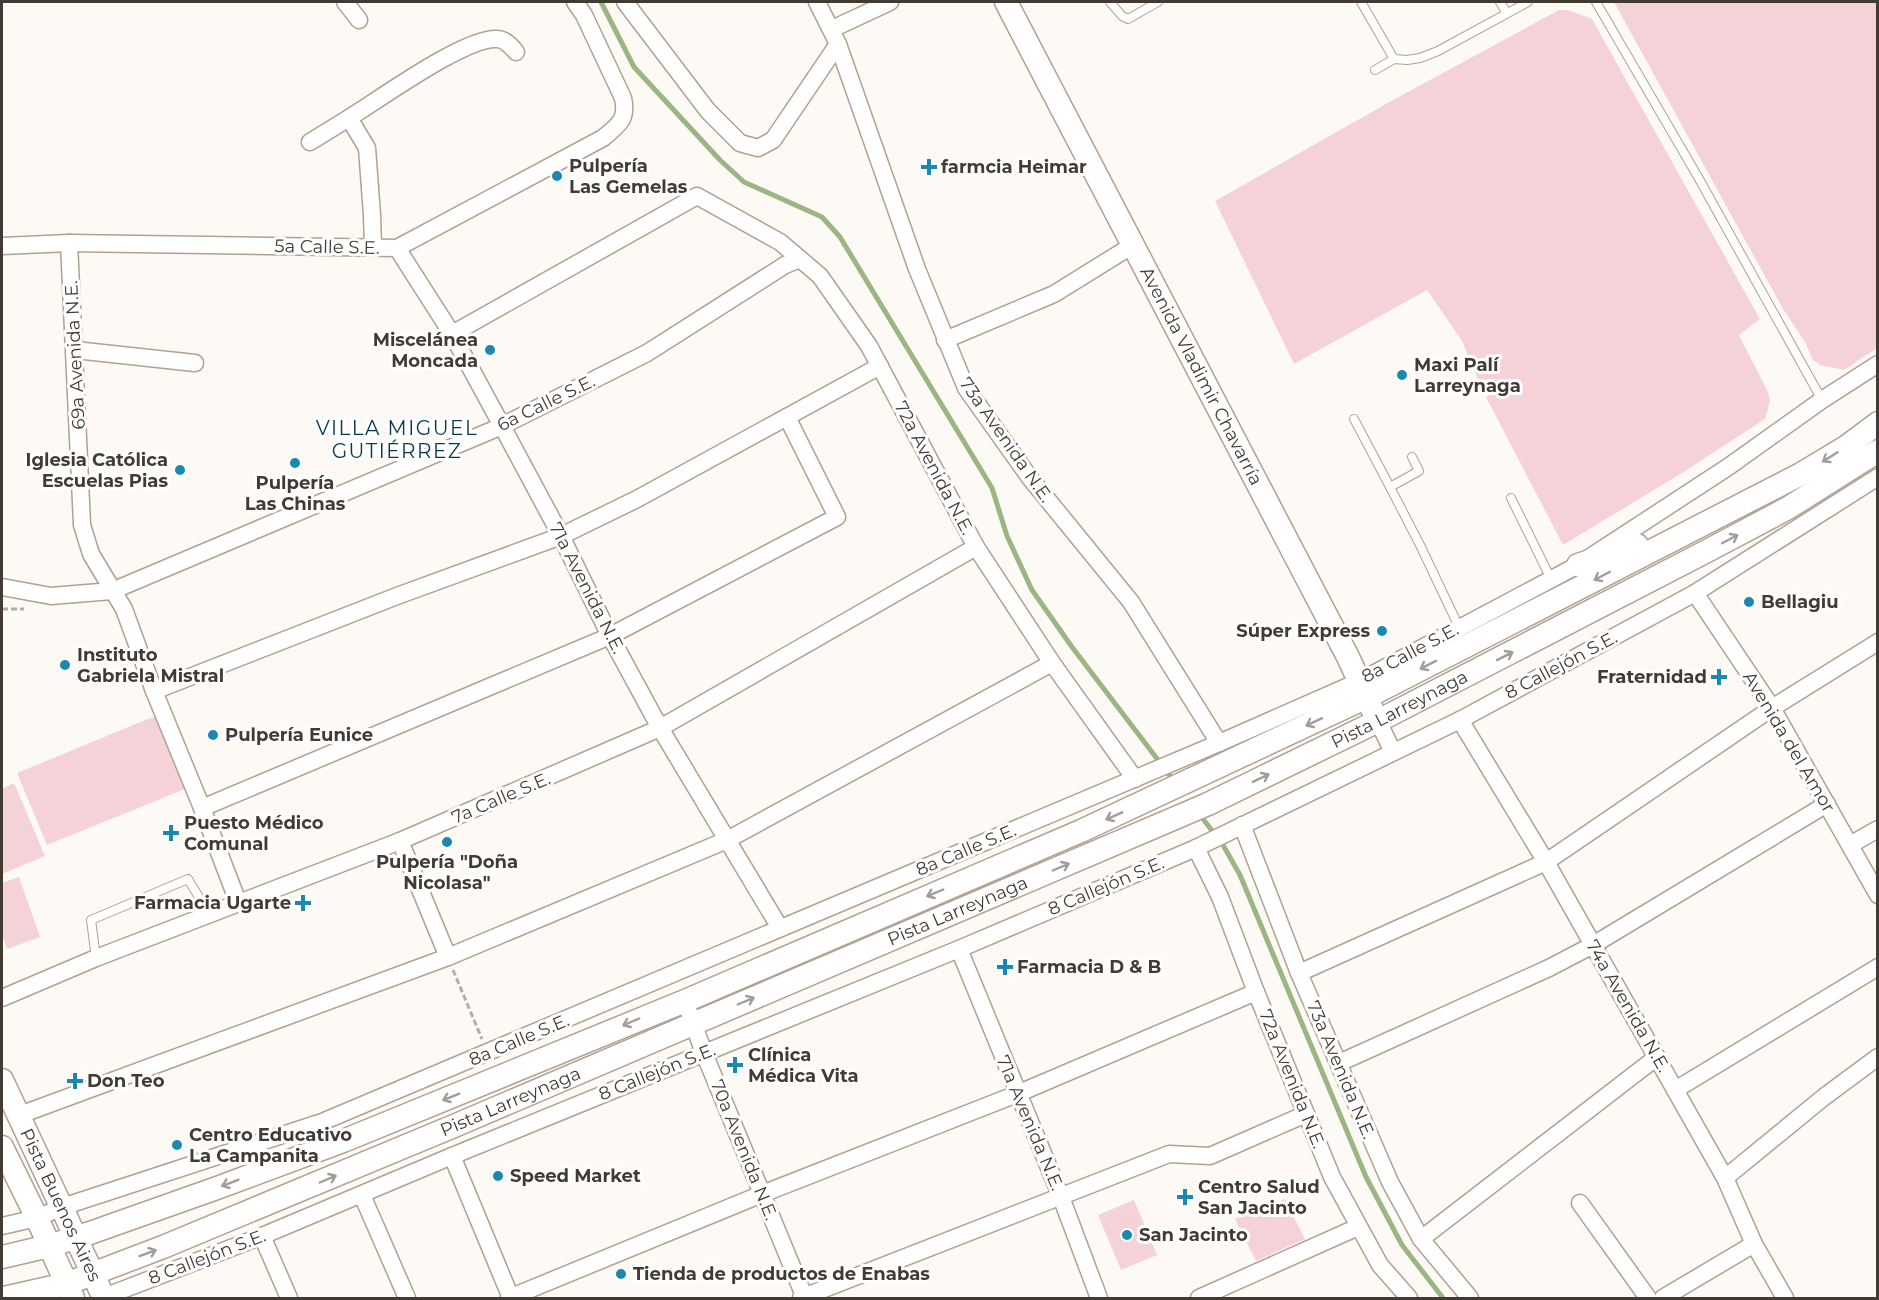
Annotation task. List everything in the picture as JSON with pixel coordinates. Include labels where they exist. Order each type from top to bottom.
[{"type":"main road","name":"Avenida Vladimir Chavarría","points":[[1006,2],[1378,721]]},
{"type":"main road","name":"Pista Larreynaga","points":[[2,1257],[76,1237],[343,1141],[685,1000],[1081,831],[1168,792],[1363,689],[1811,469],[1878,423]]},
{"type":"main road","name":"Pista Larreynaga","points":[[4,1299],[70,1291],[93,1274],[444,1130],[1208,804],[1378,721],[1707,551],[1788,508],[1878,451]]},
{"type":"main road","points":[[1578,565],[1710,520]]},
{"type":"main road","name":"Pista Buenos Aires","points":[[2,1080],[104,1298]]},
{"type":"main road","name":"Pista Buenos Aires","points":[[2,1147],[70,1291]]},
{"type":"street","points":[[345,2],[358,20]]},
{"type":"street","name":"5a Calle S.E.","points":[[2,246],[69,243],[397,248],[603,138],[620,124],[626,112],[623,98],[584,15],[575,2]]},
{"type":"street","points":[[625,2],[708,111],[740,143],[758,148],[773,140],[835,36],[890,2]]},
{"type":"street","name":"73a Avenida N.E.","points":[[817,2],[835,36],[917,269],[966,387],[1030,478],[1131,602],[1219,744]]},
{"type":"street","points":[[310,142],[457,51],[483,41],[499,39],[509,44],[516,52]]},
{"type":"street","points":[[349,118],[367,148],[372,247]]},
{"type":"street","name":"72a Avenida N.E.","points":[[452,334],[697,196],[780,242],[820,276],[869,346],[976,547],[1052,663],[1141,776]]},
{"type":"street","name":"69a Avenida N.E.","points":[[69,243],[82,525],[91,554],[124,609],[238,902]]},
{"type":"street","points":[[945,340],[1054,294],[1133,244]]},
{"type":"street","name":"71a Avenida N.E.","points":[[397,248],[452,334],[561,536],[610,636],[660,728],[780,928]]},
{"type":"street","name":"6a Calle S.E.","points":[[2,587],[51,596],[112,591],[502,426],[647,353],[785,266],[800,259]]},
{"type":"street","points":[[75,350],[195,363]]},
{"type":"street","name":"8a Calle S.E.","points":[[2,1226],[37,1218],[62,1207],[322,1122],[1187,756],[1363,689],[1459,627],[1578,565],[1728,467],[1822,400],[1878,364]]},
{"type":"street","points":[[154,691],[397,596],[561,536],[637,499],[880,366]]},
{"type":"street","points":[[202,808],[610,636],[837,517],[787,417]]},
{"type":"street","name":"8 Callejón S.E.","points":[[104,1298],[363,1195],[452,1156],[959,950],[1204,844],[1460,720],[1695,593],[1878,477]]},
{"type":"street","name":"7a Calle S.E.","points":[[2,998],[96,958],[400,841],[660,728],[976,547]]},
{"type":"street","name":"Avenida del Amor","points":[[1695,593],[1772,708],[1878,895]]},
{"type":"street","points":[[1299,973],[1546,862],[1772,708],[1878,642]]},
{"type":"street","points":[[17,1116],[448,957],[727,840],[1052,663]]},
{"type":"street","name":"74a Avenida N.E.","points":[[1460,720],[1546,862],[1676,1090],[1725,1178],[1754,1244],[1785,1299]]},
{"type":"street","name":"Avenida Vladimir Chavarría","points":[[1378,721],[1393,752]]},
{"type":"street","points":[[1339,1063],[1549,968],[1593,945],[1827,804]]},
{"type":"street","name":"73a Avenida N.E.","points":[[1237,828],[1390,1182],[1421,1239],[1470,1299]]},
{"type":"street","points":[[1850,845],[1878,829]]},
{"type":"street","points":[[400,841],[448,957]]},
{"type":"street","name":"72a Avenida N.E.","points":[[1204,844],[1220,897],[1256,992],[1332,1177],[1380,1265],[1409,1299]]},
{"type":"street","name":"71a Avenida N.E.","points":[[959,950],[1061,1197],[1099,1299]]},
{"type":"street","points":[[1676,1090],[1878,967]]},
{"type":"street","points":[[452,1156],[511,1298],[762,1194],[1017,1094],[1256,992]]},
{"type":"street","name":"70a Avenida N.E.","points":[[685,1000],[704,1053],[804,1298]]},
{"type":"street","points":[[1421,1239],[1657,1057]]},
{"type":"street","points":[[1725,1178],[1824,1097],[1878,1057]]},
{"type":"street","points":[[804,1298],[1169,1154],[1210,1156],[1306,1114]]},
{"type":"street","points":[[363,1195],[408,1299]]},
{"type":"street","points":[[1580,1203],[1648,1299]]},
{"type":"street","points":[[1199,1299],[1358,1227]]},
{"type":"street","points":[[262,1236],[289,1299]]},
{"type":"street","points":[[1663,1299],[1754,1244]]},
{"type":"lane","points":[[1110,2],[1122,16],[1128,19],[1158,2]]},
{"type":"lane","points":[[1361,2],[1394,59]]},
{"type":"lane","points":[[1500,2],[1507,13]]},
{"type":"lane","points":[[1375,70],[1394,59],[1407,60],[1438,51],[1528,2]]},
{"type":"lane","points":[[1596,2],[1698,177],[1822,400]]},
{"type":"lane","points":[[1354,419],[1390,487],[1408,532],[1459,627]]},
{"type":"lane","points":[[1390,487],[1419,471],[1412,457]]},
{"type":"lane","points":[[1511,498],[1551,579]]},
{"type":"lane","points":[[96,958],[91,920],[188,879],[209,914]]},
{"type":"path","points":[[448,957],[488,1053]]},
{"type":"shaded area","points":[[1614,2],[1877,2],[1877,348],[1844,370],[1820,365],[1813,360]]},
{"type":"shaded area","points":[[1559,10],[1568,10],[1592,19],[1760,319],[1739,335],[1768,392],[1770,401],[1765,419],[1682,473],[1563,545],[1486,397],[1492,392],[1488,382],[1479,382],[1462,341],[1427,290],[1294,364],[1215,201],[1393,100]]},
{"type":"shaded area","points":[[160,714],[190,787],[47,845],[17,773]]},
{"type":"shaded area","points":[[14,783],[45,856],[2,874],[2,789]]},
{"type":"shaded area","points":[[19,877],[40,937],[7,949],[2,933],[2,883]]},
{"type":"shaded area","name":"San Jacinto","points":[[1285,1199],[1305,1239],[1256,1261],[1235,1219]]},
{"type":"shaded area","name":"San Jacinto","points":[[1134,1200],[1157,1255],[1121,1270],[1098,1215]]},
{"type":"waterway","points":[[601,2],[634,67],[720,160],[744,182],[822,217],[840,237],[992,488],[1007,536],[1032,590],[1072,647],[1174,781]]},
{"type":"waterway","points":[[1200,815],[1223,845],[1240,875],[1366,1177],[1402,1245],[1443,1298]]},
{"type":"place","name":"farmcia Heimar","points":[[929,167]]},
{"type":"place","name":"Pulpería Las Gemelas","points":[[557,176]]},
{"type":"place","name":"Miscelánea Moncada","points":[[490,350]]},
{"type":"place","name":"Maxi Palí Larreynaga","points":[[1402,375]]},
{"type":"place","name":"Pulpería Las Chinas","points":[[295,463]]},
{"type":"place","name":"Iglesia Católica Escuelas Pias","points":[[180,470]]},
{"type":"place","name":"Bellagiu","points":[[1749,602]]},
{"type":"place","name":"Súper Express","points":[[1382,631]]},
{"type":"place","name":"Instituto Gabriela Mistral","points":[[65,665]]},
{"type":"place","name":"Fraternidad","points":[[1719,677]]},
{"type":"place","name":"Pulpería Eunice","points":[[213,735]]},
{"type":"place","name":"Puesto Médico Comunal","points":[[171,833]]},
{"type":"place","name":"Pulpería \"Doña Nicolasa\"","points":[[447,842]]},
{"type":"place","name":"Farmacia Ugarte","points":[[303,903]]},
{"type":"place","name":"Farmacia D & B","points":[[1005,967]]},
{"type":"place","name":"Clínica Médica Vita","points":[[735,1065]]},
{"type":"place","name":"Don Teo","points":[[75,1081]]},
{"type":"place","name":"Centro Educativo La Campanita","points":[[177,1145]]},
{"type":"place","name":"Speed Market","points":[[498,1176]]},
{"type":"place","name":"Centro Salud San Jacinto","points":[[1185,1197]]},
{"type":"place","name":"San Jacinto","points":[[1127,1235]]},
{"type":"place","name":"Tienda de productos de Enabas","points":[[621,1274]]},
{"type":"district","name":"VILLA MIGUEL GUTIÉRREZ","points":[[397,440]]}]
